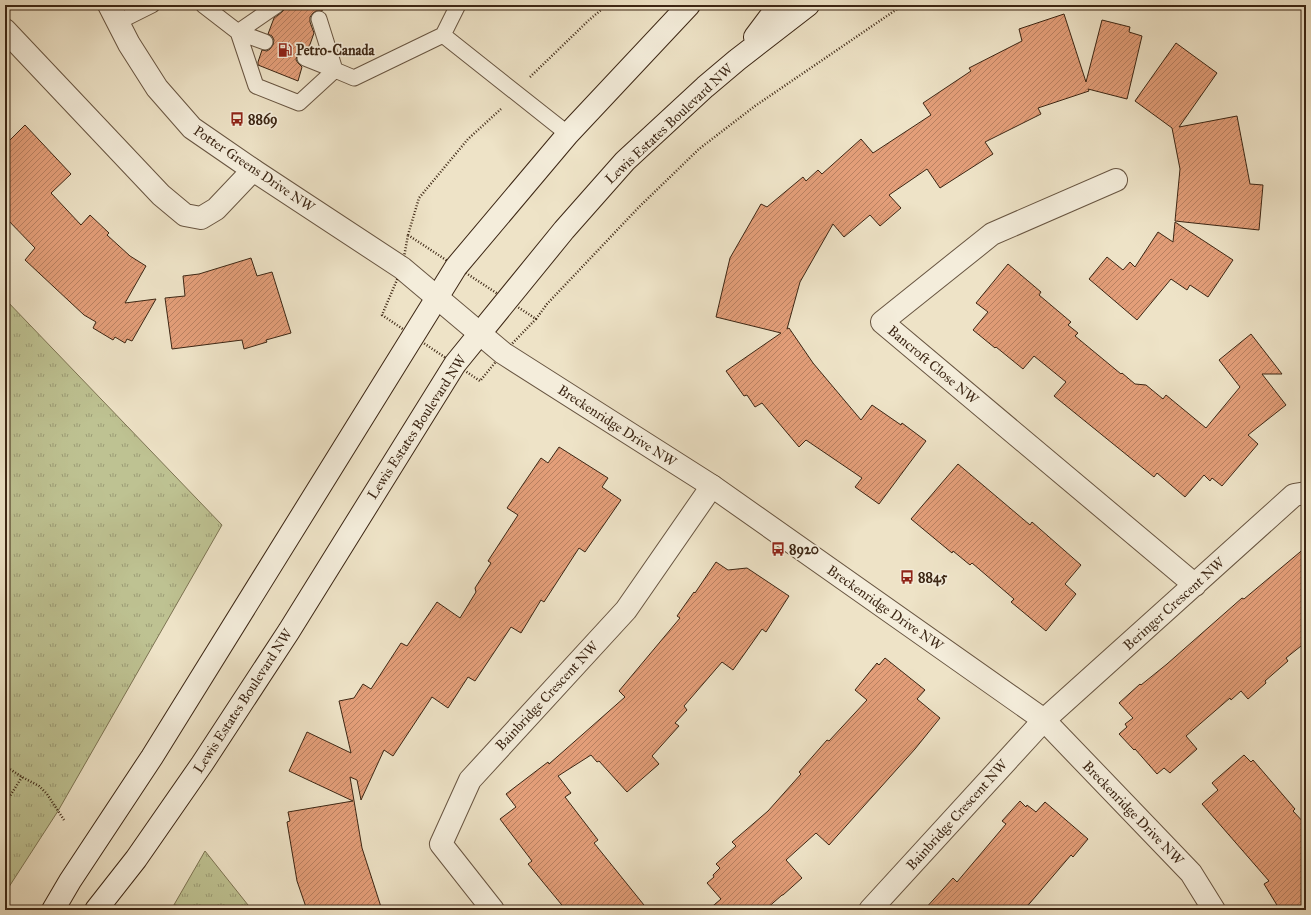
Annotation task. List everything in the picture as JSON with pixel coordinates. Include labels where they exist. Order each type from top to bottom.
[{"type":"street","points":[[53,910],[70,881],[152,757],[456,267],[568,134],[689,5]]},
{"type":"street","points":[[737,60],[779,5]]},
{"type":"street","name":"Lewis Estates Boulevard NW","points":[[96,910],[136,860],[202,764],[289,631],[455,364],[479,333],[564,230],[625,161],[705,87],[808,5]]},
{"type":"street","name":"Potter Greens Drive NW","points":[[114,13],[129,44],[157,88],[192,128],[402,268],[436,298]]},
{"type":"street","points":[[5,30],[161,195],[184,215],[201,218],[216,209],[253,170]]},
{"type":"street","name":"Bancroft Close NW","points":[[1116,180],[992,234],[882,322],[1195,585]]},
{"type":"street","name":"Breckenridge Drive NW","points":[[436,298],[503,353],[712,486],[1044,720],[1191,873],[1214,910]]},
{"type":"street","name":"Bainbridge Crescent NW","points":[[493,910],[441,844],[470,780],[626,610],[712,486]]},
{"type":"street","name":"Beringer Crescent NW","points":[[1044,720],[1294,495],[1306,493]]},
{"type":"street","name":"Bainbridge Crescent NW","points":[[870,910],[1044,720]]},
{"type":"lane","points":[[114,13],[152,5]]},
{"type":"lane","points":[[203,5],[238,32],[265,42]]},
{"type":"lane","points":[[238,32],[277,5]]},
{"type":"lane","points":[[305,58],[354,78],[443,35],[458,5]]},
{"type":"lane","points":[[319,19],[335,70]]},
{"type":"lane","points":[[238,32],[256,86],[299,103],[335,70]]},
{"type":"lane","points":[[443,35],[568,134]]},
{"type":"path","points":[[408,235],[420,198],[436,176],[468,139],[498,112],[516,92],[589,20],[607,5]]},
{"type":"path","points":[[536,319],[547,304],[639,207],[699,149],[755,106],[903,5]]},
{"type":"path","points":[[5,766],[39,786],[47,794],[64,820]]},
{"type":"path","points":[[5,806],[22,777]]},
{"type":"green space","points":[[5,299],[222,525],[58,811],[5,893]]},
{"type":"green space","points":[[205,851],[252,910],[171,910]]},
{"type":"building","name":"Petro-Canada","points":[[286,5],[324,5],[322,11],[316,11],[310,17],[310,22],[314,33],[308,50],[304,49],[297,55],[296,60],[302,67],[298,81],[258,65],[262,50],[267,51],[273,45],[274,40],[272,36],[268,34],[274,18],[285,9]]},
{"type":"building","points":[[1064,14],[1086,82],[1102,20],[1130,27],[1129,32],[1142,36],[1127,99],[1088,89],[1089,91],[1038,108],[1041,114],[985,142],[993,154],[940,188],[927,169],[889,195],[901,208],[880,226],[870,215],[844,237],[833,224],[800,282],[787,329],[789,328],[813,363],[861,420],[872,405],[901,425],[902,423],[926,441],[879,504],[855,487],[862,478],[806,440],[799,447],[762,403],[755,407],[747,395],[744,396],[726,371],[781,333],[716,317],[730,258],[761,204],[767,207],[803,177],[806,181],[818,170],[822,174],[861,139],[873,153],[931,115],[923,103],[971,71],[969,68],[1022,41],[1019,29]]},
{"type":"building","points":[[1176,43],[1217,73],[1179,127],[1237,116],[1250,184],[1263,185],[1259,230],[1175,221],[1180,169],[1172,128],[1135,101]]},
{"type":"building","points":[[25,125],[71,174],[51,193],[81,225],[90,215],[109,233],[107,235],[130,256],[146,266],[125,303],[156,299],[132,341],[127,339],[125,343],[115,337],[113,340],[93,328],[96,322],[84,315],[25,260],[35,248],[5,217],[5,145]]},
{"type":"building","points":[[1175,222],[1233,260],[1208,297],[1190,285],[1187,290],[1171,279],[1137,320],[1089,279],[1107,257],[1123,270],[1130,262],[1135,267],[1158,232],[1173,242]]},
{"type":"building","points":[[251,258],[257,276],[272,272],[291,333],[266,340],[267,342],[244,349],[242,340],[172,349],[165,298],[185,296],[183,276],[199,274]]},
{"type":"building","points":[[1008,264],[1041,292],[1039,295],[1071,322],[1068,325],[1078,333],[1075,336],[1135,384],[1146,385],[1163,399],[1166,395],[1206,428],[1240,387],[1219,360],[1251,334],[1282,374],[1262,374],[1286,405],[1248,435],[1258,444],[1222,486],[1212,478],[1210,481],[1204,475],[1185,497],[1157,473],[1154,477],[1054,396],[1066,382],[1034,356],[1023,369],[973,330],[988,312],[976,303]]},
{"type":"building","points":[[559,447],[608,478],[602,487],[621,500],[585,552],[579,548],[544,602],[541,600],[521,633],[511,627],[475,681],[468,677],[448,708],[432,697],[393,756],[384,750],[361,800],[357,780],[350,777],[362,848],[382,910],[307,910],[297,881],[287,822],[290,821],[288,812],[353,801],[289,771],[307,732],[351,753],[339,701],[354,698],[363,684],[371,689],[401,643],[407,646],[437,602],[460,618],[476,592],[475,588],[491,563],[488,561],[518,515],[507,508],[541,458],[548,463]]},
{"type":"building","points":[[958,464],[1030,525],[1032,522],[1081,565],[1065,584],[1076,594],[1046,631],[1011,602],[1014,599],[972,563],[970,565],[953,551],[952,553],[911,519]]},
{"type":"building","points":[[1306,547],[1306,642],[1286,658],[1288,661],[1265,681],[1266,683],[1248,699],[1241,691],[1231,700],[1230,698],[1186,736],[1197,749],[1170,773],[1164,768],[1157,774],[1135,749],[1134,750],[1119,734],[1127,727],[1125,724],[1133,718],[1119,703],[1140,684],[1141,685],[1167,664],[1242,598],[1244,599]]},
{"type":"building","points":[[716,562],[728,570],[747,568],[789,596],[766,632],[762,629],[733,670],[722,662],[684,706],[687,710],[675,723],[679,726],[652,756],[659,764],[627,792],[599,761],[597,762],[591,755],[558,776],[571,793],[565,797],[598,840],[594,843],[648,910],[566,910],[528,864],[532,861],[500,819],[516,807],[506,794],[548,762],[549,764],[625,697],[619,691],[680,618],[677,616]]},
{"type":"building","points":[[885,658],[925,690],[917,699],[940,718],[915,749],[829,845],[816,833],[786,860],[802,878],[765,910],[708,910],[721,899],[707,883],[714,877],[713,875],[720,868],[716,864],[736,846],[732,842],[768,811],[801,774],[799,772],[827,740],[829,741],[867,700],[855,690],[877,663],[879,665]]},
{"type":"building","points":[[1244,755],[1251,762],[1253,760],[1295,809],[1293,811],[1306,825],[1306,910],[1280,910],[1264,884],[1269,881],[1202,804],[1218,790],[1212,783]]},
{"type":"building","points":[[1020,801],[1026,807],[1027,805],[1036,812],[1045,802],[1088,839],[1073,857],[1071,855],[1024,910],[924,910],[953,878],[957,882],[1006,824],[1002,821]]},
{"type":"place","name":"Petro-Canada","points":[[285,50]]},
{"type":"place","name":"8869","points":[[237,119]]},
{"type":"place","name":"8920","points":[[778,549]]},
{"type":"place","name":"8845","points":[[907,577]]}]
